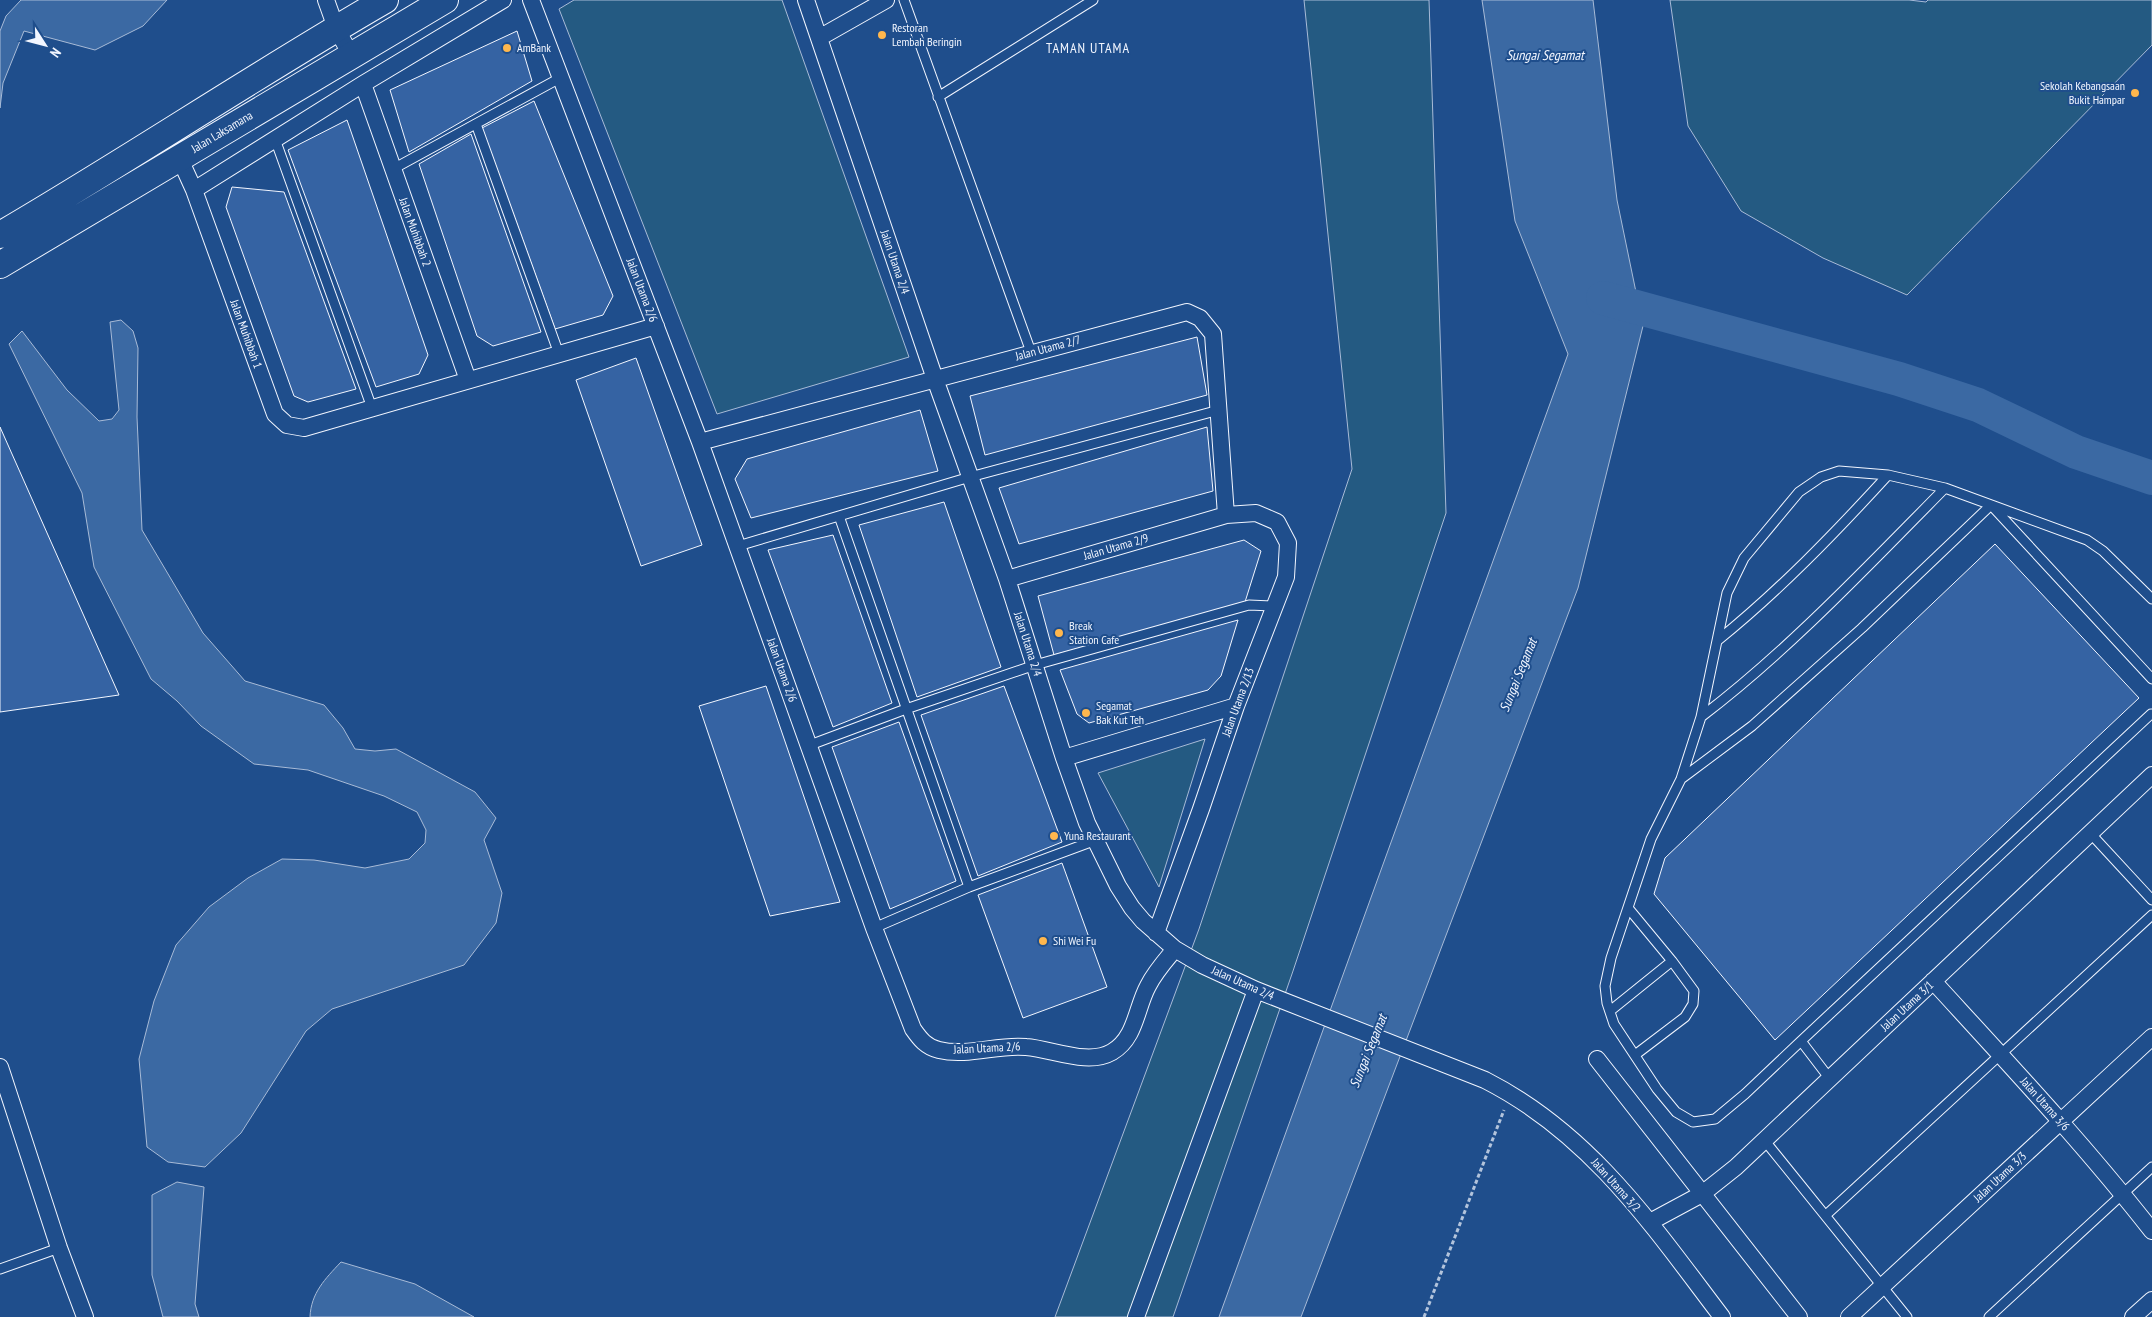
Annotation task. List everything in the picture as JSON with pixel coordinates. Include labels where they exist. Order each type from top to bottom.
[{"type":"main road","points":[[0,235],[83,186],[336,28],[385,0]]},
{"type":"main road","name":"Jalan Laksamana","points":[[0,265],[445,0]]},
{"type":"street","points":[[326,0],[336,28],[350,55]]},
{"type":"street","points":[[194,190],[363,84],[504,0]]},
{"type":"street","name":"Jalan Utama 2/6","points":[[531,0],[700,442],[874,928],[913,1029],[922,1043],[939,1050],[973,1052],[1020,1046],[1046,1048],[1096,1059],[1113,1052],[1126,1039],[1138,1015],[1146,988],[1157,970],[1175,950]]},
{"type":"street","name":"Jalan Utama 2/4","points":[[806,0],[935,379],[1007,579],[1064,758],[1087,823],[1132,908],[1175,950],[1256,990],[1485,1080]]},
{"type":"street","points":[[818,38],[886,0]]},
{"type":"street","name":"Jalan Muhibbah 2","points":[[363,84],[468,380]]},
{"type":"street","name":"Jalan Muhibbah 1","points":[[179,157],[194,190],[275,414],[288,426],[304,428],[656,326]]},
{"type":"street","name":"Jalan Utama 2/7","points":[[700,442],[1031,352],[1187,312],[1200,318],[1213,334],[1226,515]]},
{"type":"street","name":"Jalan Utama 2/13","points":[[1156,933],[1236,706],[1286,576],[1288,544],[1277,522],[1256,513],[1226,515]]},
{"type":"street","name":"Jalan Utama 2/9","points":[[1007,579],[1226,515]]},
{"type":"street","points":[[1064,758],[1236,706]]},
{"type":"street","name":"Jalan Utama 3/1","points":[[1650,1222],[1702,1194],[1736,1167],[2152,775]]},
{"type":"street","name":"Jalan Utama 3/6","points":[[1933,981],[2061,1122],[2152,1231]]},
{"type":"street","points":[[1136,1317],[1256,990]]},
{"type":"street","name":"Jalan Utama 3/3","points":[[1848,1317],[2152,1038]]},
{"type":"street","points":[[1597,1059],[1799,1317]]},
{"type":"street","points":[[0,1067],[59,1248],[85,1317]]},
{"type":"street","name":"Jalan Utama 3/2","points":[[1485,1080],[1511,1093],[1557,1125],[1588,1154],[1650,1222],[1722,1317]]},
{"type":"street","points":[[2133,1317],[2152,1300]]},
{"type":"lane","points":[[904,0],[1031,352]]},
{"type":"lane","points":[[938,97],[1093,0]]},
{"type":"lane","points":[[393,169],[560,78]]},
{"type":"lane","points":[[476,124],[559,354]]},
{"type":"lane","points":[[275,139],[372,408]]},
{"type":"lane","points":[[738,546],[970,477],[1219,410]]},
{"type":"lane","points":[[2152,599],[2103,551],[2087,540],[1945,488],[1888,475],[1839,471],[1821,477],[1799,492],[1744,558],[1727,593],[1701,717],[1681,779],[1651,839],[1611,958],[1605,986],[1607,1003],[1614,1024],[1657,1089],[1676,1112],[1693,1122],[1715,1119],[1745,1094],[2152,714]]},
{"type":"lane","points":[[1717,641],[1754,612],[1830,538],[1888,475]]},
{"type":"lane","points":[[1701,717],[1740,687],[1868,566],[1945,488]]},
{"type":"lane","points":[[1991,505],[2152,679]]},
{"type":"lane","points":[[1681,779],[1759,720],[1862,628],[1991,505]]},
{"type":"lane","points":[[839,516],[969,887]]},
{"type":"lane","points":[[810,745],[906,709],[1035,666],[1249,606],[1275,606]]},
{"type":"lane","points":[[2091,834],[2152,900]]},
{"type":"lane","points":[[874,928],[969,887],[1096,840]]},
{"type":"lane","points":[[1628,909],[1672,960],[1694,991],[1693,1004],[1685,1017],[1635,1055]]},
{"type":"lane","points":[[1826,1215],[2152,915]]},
{"type":"lane","points":[[1610,1011],[1672,960]]},
{"type":"lane","points":[[1801,1041],[1830,1079]]},
{"type":"lane","points":[[1765,1141],[1907,1317]]},
{"type":"lane","points":[[1989,1317],[2152,1168]]},
{"type":"lane","points":[[0,1269],[59,1248]]},
{"type":"path","points":[[1424,1317],[1511,1093]]},
{"type":"shaded area","points":[[574,0],[782,0],[909,357],[717,414],[559,9]]},
{"type":"shaded area","points":[[1304,0],[1429,0],[1446,513],[1293,971],[1173,1317],[1055,1317],[1199,929],[1352,469]]},
{"type":"shaded area","points":[[1670,0],[1909,0],[1926,2],[1928,0],[2152,0],[2152,45],[1907,295],[1823,258],[1741,211],[1688,126]]},
{"type":"shaded area","points":[[1205,739],[1159,887],[1098,773]]},
{"type":"water","points":[[21,0],[167,0],[143,26],[95,50],[24,31],[3,83],[0,108],[0,31],[6,16]]},
{"type":"water","name":"Sungai Segamat","points":[[1482,0],[1593,0],[1617,200],[1643,326],[1578,588],[1301,1317],[1219,1317],[1568,354],[1515,221]]},
{"type":"water","points":[[121,320],[133,331],[138,348],[137,417],[142,530],[203,633],[245,681],[324,705],[343,728],[355,749],[375,751],[396,749],[475,792],[496,818],[484,840],[502,893],[496,923],[464,965],[332,1009],[306,1031],[241,1133],[205,1167],[168,1162],[147,1147],[139,1059],[154,1001],[176,945],[209,907],[248,878],[282,859],[314,860],[365,868],[409,859],[425,843],[426,830],[417,812],[384,796],[308,770],[254,764],[201,726],[177,701],[151,679],[94,567],[82,493],[9,344],[22,331],[67,390],[99,421],[112,419],[119,410],[110,322]]},
{"type":"water","points":[[177,1182],[204,1187],[195,1304],[199,1317],[163,1317],[152,1275],[152,1195]]},
{"type":"water","points":[[341,1262],[415,1284],[474,1317],[310,1317],[316,1294],[324,1281]]},
{"type":"building","points":[[517,31],[532,81],[409,152],[390,90]]},
{"type":"building","points":[[534,101],[613,296],[603,315],[555,329],[482,128]]},
{"type":"building","points":[[347,120],[428,355],[419,374],[376,387],[288,150]]},
{"type":"building","points":[[471,134],[541,332],[493,346],[477,336],[419,164]]},
{"type":"building","points":[[232,187],[284,192],[356,389],[308,402],[294,396],[226,207]]},
{"type":"building","points":[[1197,337],[1207,395],[985,455],[970,396]]},
{"type":"building","points":[[636,358],[702,545],[641,566],[576,380]]},
{"type":"building","points":[[920,410],[938,471],[751,518],[735,479],[747,459]]},
{"type":"building","points":[[0,427],[119,695],[0,712]]},
{"type":"building","points":[[1207,427],[1213,491],[1019,544],[999,488]]},
{"type":"building","points":[[944,502],[1001,667],[917,697],[859,525]]},
{"type":"building","points":[[833,535],[892,703],[833,727],[768,550]]},
{"type":"building","points":[[1244,540],[1261,551],[1245,602],[1054,655],[1038,596]]},
{"type":"building","points":[[1995,544],[2139,698],[1775,1040],[1654,894],[1665,858]]},
{"type":"building","points":[[1238,620],[1221,676],[1208,690],[1089,723],[1077,714],[1060,670]]},
{"type":"building","points":[[766,686],[840,902],[770,916],[699,706]]},
{"type":"building","points":[[1004,686],[1062,842],[978,876],[921,715]]},
{"type":"building","points":[[899,722],[956,881],[890,909],[832,747]]},
{"type":"building","name":"Shi Wei Fu","points":[[1062,863],[1107,987],[1023,1018],[978,895]]},
{"type":"waterway","points":[[1603,298],[1899,379],[1978,405],[2076,452],[2152,478]]},
{"type":"place","name":"Restoran Lembah Beringin","points":[[882,35]]},
{"type":"place","name":"AmBank","points":[[507,48]]},
{"type":"place","name":"Sekolah Kebangsaan Bukit Hampar","points":[[2135,93]]},
{"type":"place","name":"Break Station Cafe","points":[[1059,633]]},
{"type":"place","name":"Segamat Bak Kut Teh","points":[[1086,713]]},
{"type":"place","name":"Yuna Restaurant","points":[[1054,836]]},
{"type":"place","name":"Shi Wei Fu","points":[[1043,941]]},
{"type":"district","name":"TAMAN UTAMA","points":[[1088,48]]}]
